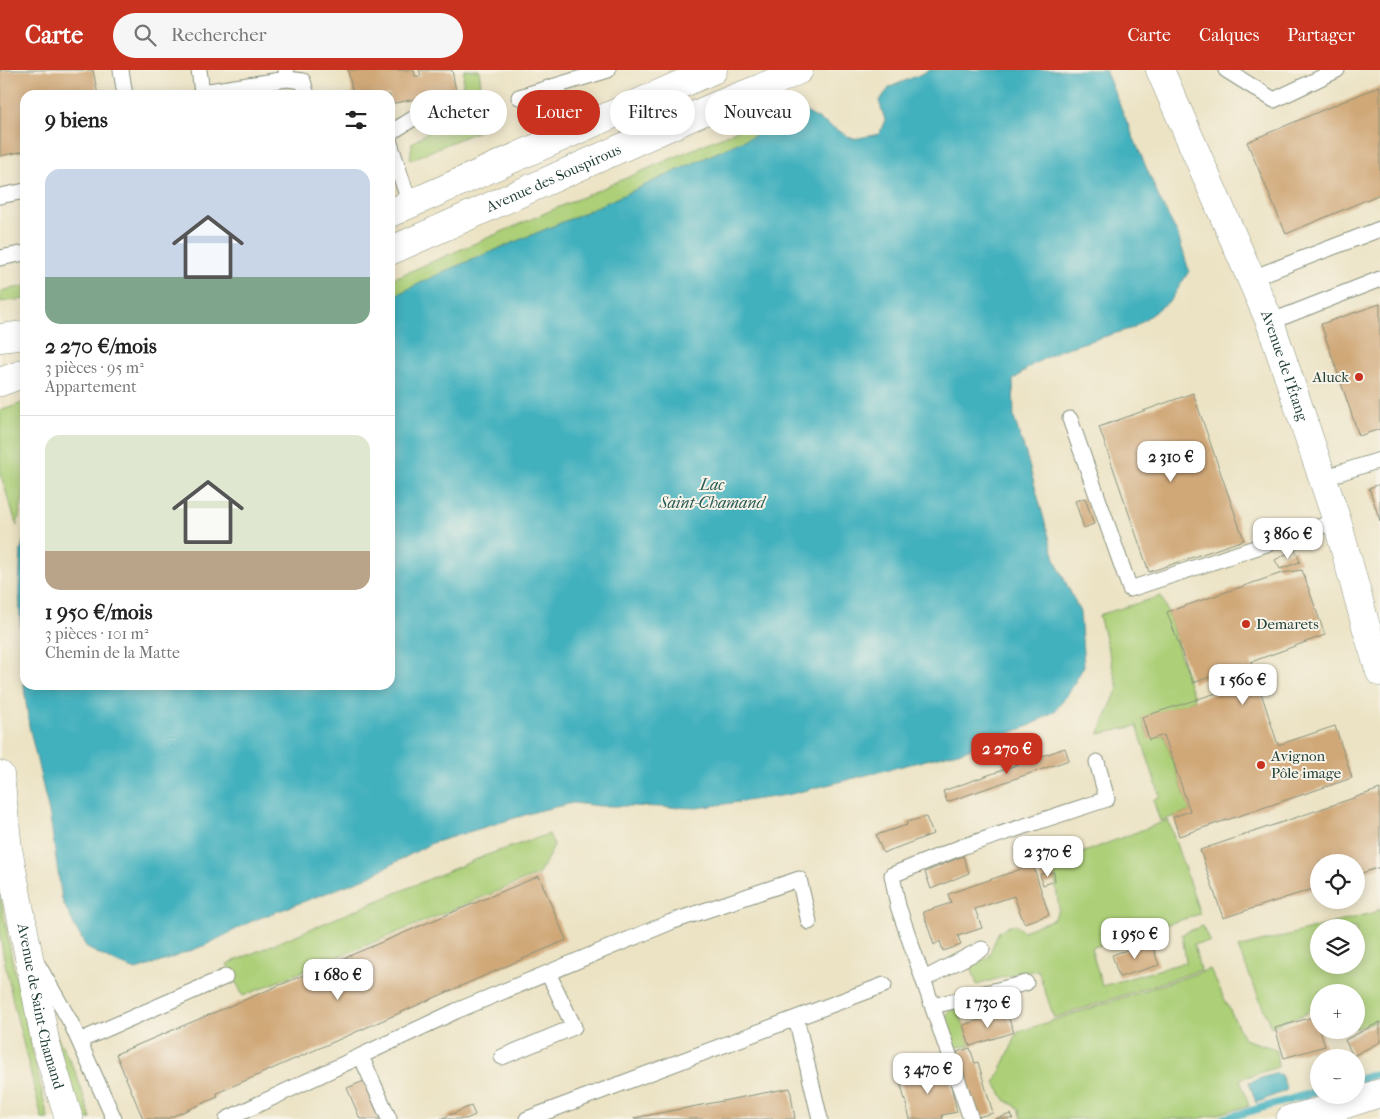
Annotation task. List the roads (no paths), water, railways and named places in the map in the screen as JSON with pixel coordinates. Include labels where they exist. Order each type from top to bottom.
[{"type":"street","points":[[400,209],[713,70]]},
{"type":"street","name":"Avenue des Souspirous","points":[[395,249],[800,70]]},
{"type":"street","name":"Avenue de l'Étang","points":[[1160,70],[1270,322],[1337,521],[1380,672]]},
{"type":"street","points":[[0,338],[20,336]]},
{"type":"street","points":[[0,382],[20,375]]},
{"type":"street","name":"Avenue de Saint-Chamand","points":[[0,774],[8,849],[26,944],[46,1044],[69,1119]]},
{"type":"street","points":[[1290,1119],[1380,1093]]},
{"type":"lane","points":[[121,70],[124,90]]},
{"type":"lane","points":[[199,70],[200,90]]},
{"type":"lane","points":[[543,90],[608,70]]},
{"type":"lane","points":[[1226,70],[1274,100],[1337,70]]},
{"type":"lane","points":[[214,90],[287,74],[303,81],[306,90]]},
{"type":"lane","points":[[395,130],[410,120]]},
{"type":"lane","points":[[395,176],[400,209]]},
{"type":"lane","points":[[0,196],[20,192]]},
{"type":"lane","points":[[1252,278],[1380,229]]},
{"type":"lane","points":[[0,258],[20,254]]},
{"type":"lane","points":[[1270,322],[1380,279]]},
{"type":"lane","points":[[1070,419],[1130,589],[1337,521]]},
{"type":"lane","points":[[1323,478],[1380,460]]},
{"type":"lane","points":[[971,1119],[898,906],[892,875],[964,846],[1107,799],[1097,762]]},
{"type":"lane","points":[[227,1119],[456,1011],[671,922],[799,880],[809,922]]},
{"type":"lane","points":[[26,944],[71,1022],[114,1119]]},
{"type":"lane","points":[[924,979],[982,949]]},
{"type":"lane","points":[[502,1057],[574,1027],[548,973]]},
{"type":"lane","points":[[78,1041],[225,977]]},
{"type":"lane","points":[[933,1006],[1026,983]]},
{"type":"lane","points":[[527,1119],[884,985]]},
{"type":"lane","points":[[796,1018],[820,1119]]},
{"type":"lane","points":[[361,1056],[389,1119]]},
{"type":"water","name":"Lac Saint-Chamand","points":[[931,70],[1105,70],[1160,200],[1178,235],[1189,271],[1171,300],[1133,328],[1060,350],[1032,365],[1013,380],[1014,418],[1056,562],[1080,612],[1084,666],[1070,691],[1055,711],[1031,725],[966,750],[787,795],[697,808],[600,806],[573,803],[538,811],[432,843],[366,878],[252,921],[208,944],[136,970],[87,948],[62,900],[50,817],[29,726],[24,690],[395,690],[395,296],[445,271],[575,217],[755,135],[810,135],[810,114],[853,139],[879,134],[885,120],[879,101],[890,87]]},
{"type":"water","name":"Lac Saint-Chamand","points":[[20,568],[20,615],[19,587]]},
{"type":"water","points":[[1277,1073],[1281,1075],[1287,1090],[1256,1103],[1249,1082]]},
{"type":"waterway","points":[[1365,1077],[1380,1073]]},
{"type":"waterway","points":[[1223,1119],[1310,1094]]},
{"type":"place","name":"Aluck","points":[[1359,377]]},
{"type":"place","name":"Demarets","points":[[1246,624]]},
{"type":"place","name":"Avignon Pôle image","points":[[1261,765]]}]
